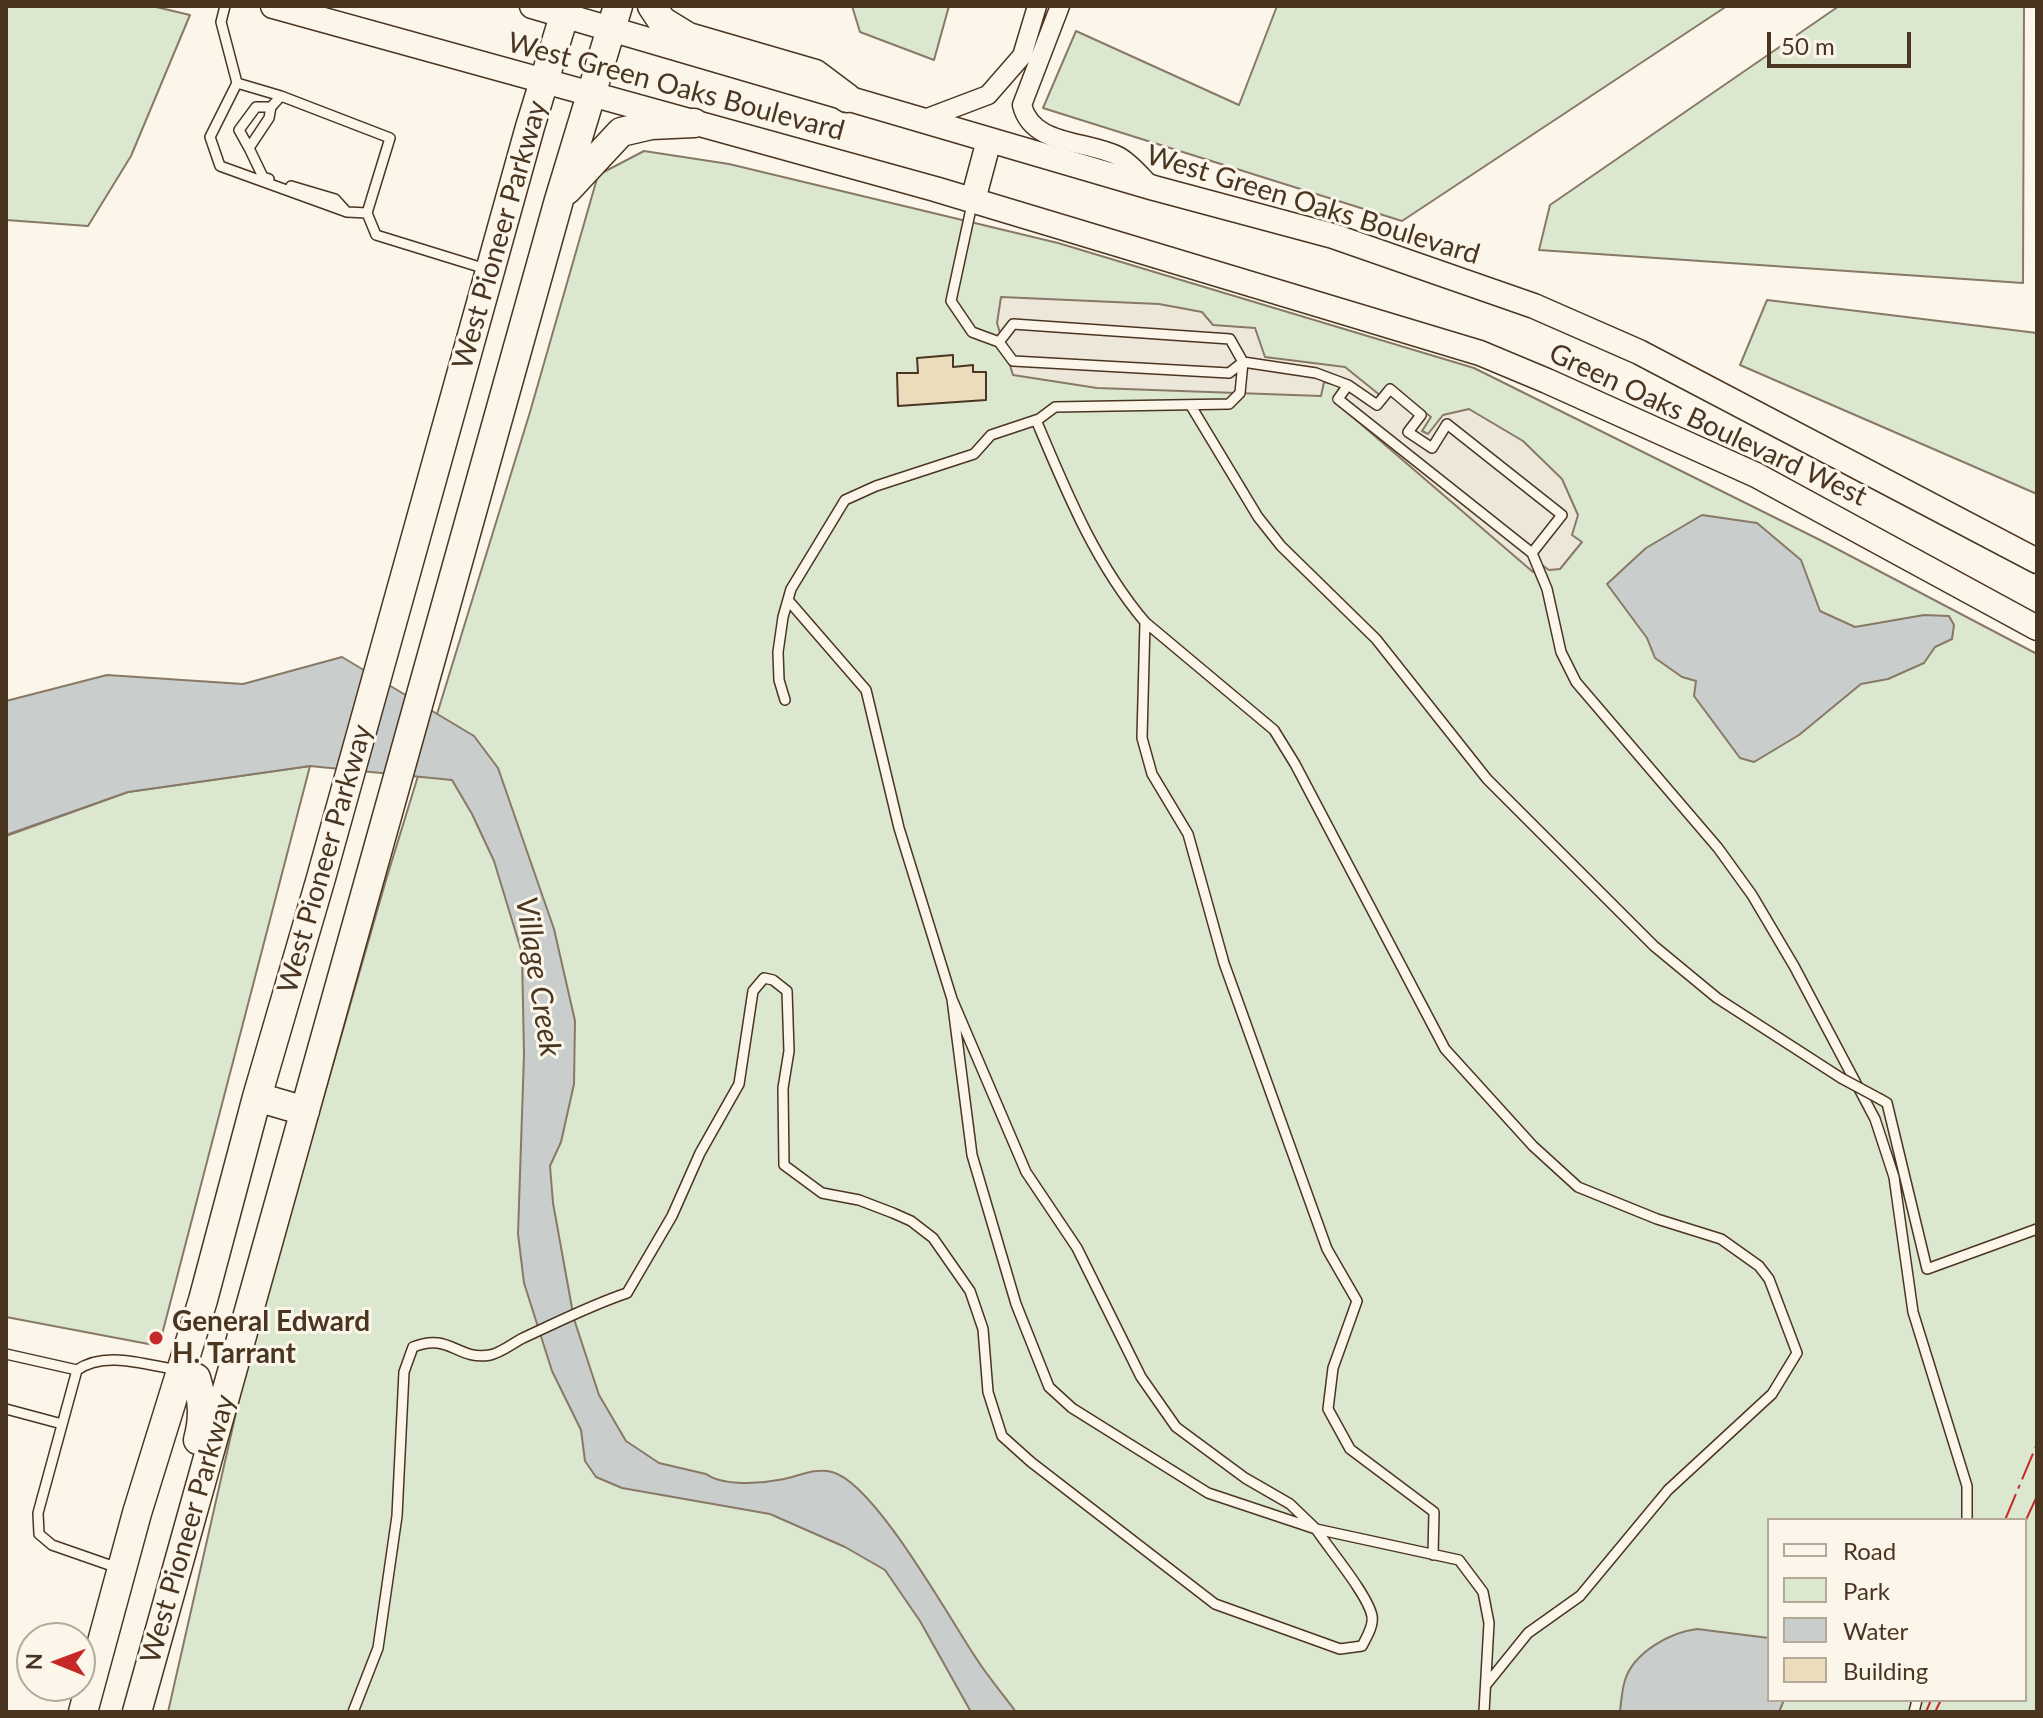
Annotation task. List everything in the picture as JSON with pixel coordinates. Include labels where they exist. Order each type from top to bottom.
[{"type":"main road","name":"West Green Oaks Boulevard","points":[[273,6],[973,200],[1338,310]]},
{"type":"main road","name":"West Green Oaks Boulevard","points":[[532,6],[614,17],[847,98],[1154,188],[1333,236],[1534,306],[1639,352],[2037,561]]},
{"type":"main road","points":[[652,6],[662,21],[688,37],[815,74],[847,98]]},
{"type":"main road","name":"West Pioneer Parkway","points":[[83,1712],[565,11]]},
{"type":"main road","name":"West Pioneer Parkway","points":[[137,1712],[559,200],[614,17]]},
{"type":"main road","points":[[559,200],[621,132],[651,125],[694,123]]},
{"type":"main road","points":[[973,200],[989,140]]},
{"type":"main road","name":"Green Oaks Boulevard West","points":[[1338,310],[1480,353],[1756,475],[2037,628]]},
{"type":"main road","points":[[257,1097],[305,1111]]},
{"type":"main road","points":[[170,1593],[170,1546],[203,1410],[196,1378],[181,1370]]},
{"type":"street","points":[[1060,6],[1022,105],[1026,120],[1040,132],[1119,156],[1154,188]]},
{"type":"street","points":[[922,120],[988,95],[1022,56],[1035,14],[1052,29]]},
{"type":"lane","points":[[225,6],[221,22],[237,83],[210,137],[220,166],[347,212],[367,213]]},
{"type":"lane","points":[[237,83],[281,96],[390,138],[367,213],[376,235],[490,270]]},
{"type":"lane","points":[[249,148],[269,118],[271,107],[281,96]]},
{"type":"lane","points":[[271,107],[256,107],[239,130],[263,177],[335,199],[347,212]]},
{"type":"lane","points":[[973,200],[951,301],[972,332],[999,342],[1013,361],[1229,373],[1243,362],[1316,373],[1348,385],[1377,405],[1390,389],[1421,415],[1408,432],[1432,448],[1447,424],[1562,515],[1532,553]]},
{"type":"lane","points":[[785,700],[779,680],[778,652],[791,589],[845,500],[876,486],[974,454],[991,435],[1036,420],[1055,407],[1229,404],[1240,393],[1243,362],[1230,339],[1013,324],[999,342]]},
{"type":"lane","points":[[1348,385],[1338,399],[1532,553],[1547,589],[1561,652],[1576,682],[1718,848],[1752,895],[1794,966],[1875,1119],[1894,1177],[1913,1312],[1967,1486],[1967,1518]]},
{"type":"lane","points":[[1191,406],[1258,517],[1281,546],[1376,639],[1487,779],[1665,954],[1717,998],[1841,1078],[1887,1103],[1927,1269],[2037,1229]]},
{"type":"lane","points":[[1036,420],[1078,518],[1123,596],[1145,622],[1274,730],[1295,764],[1445,1049],[1533,1146],[1578,1187],[1657,1219],[1721,1239],[1759,1266],[1769,1279],[1797,1353],[1772,1394],[1668,1490],[1580,1596],[1528,1633],[1486,1685]]},
{"type":"lane","points":[[353,1712],[378,1648],[397,1516],[404,1372],[413,1347],[429,1340],[448,1344],[471,1356],[494,1355],[516,1341],[594,1304],[627,1293],[672,1216],[700,1153],[739,1084],[753,991],[764,978],[773,980],[787,991],[789,1051],[783,1088],[784,1165],[822,1193],[859,1200],[893,1213],[911,1221],[933,1238],[970,1291],[983,1329],[988,1392],[1002,1436],[1031,1462],[1215,1604],[1340,1649],[1362,1646],[1371,1628],[1372,1616],[1360,1594],[1316,1529],[1290,1504],[1245,1478],[1176,1427],[1141,1377],[1077,1248],[1026,1172],[952,999],[899,828],[866,690],[788,600]]},
{"type":"lane","points":[[1145,622],[1142,738],[1152,774],[1188,834],[1224,963],[1327,1249],[1357,1301],[1333,1368],[1328,1409],[1350,1449],[1434,1512],[1433,1555]]},
{"type":"lane","points":[[952,999],[972,1155],[1016,1304],[1049,1387],[1072,1408],[1208,1493],[1316,1529],[1459,1560],[1483,1592],[1489,1623],[1484,1712]]},
{"type":"lane","points":[[6,1354],[77,1370]]},
{"type":"lane","points":[[121,1570],[52,1545],[39,1534],[38,1513],[77,1370],[90,1361],[110,1360],[181,1370]]},
{"type":"lane","points":[[6,1409],[62,1424]]},
{"type":"green space","points":[[6,6],[152,6],[190,15],[131,156],[88,226],[6,220]]},
{"type":"green space","points":[[852,6],[949,6],[934,60],[860,32]]},
{"type":"green space","points":[[1277,6],[1727,6],[1402,221],[1043,108],[1076,31],[1239,105]]},
{"type":"green space","points":[[1839,6],[2024,6],[2023,283],[1539,250],[1550,205]]},
{"type":"green space","points":[[644,151],[729,164],[1058,243],[1474,368],[1820,540],[2037,654],[2037,1712],[168,1712],[248,1360],[386,880],[530,412],[598,175]]},
{"type":"green space","points":[[1767,300],[2037,333],[2037,494],[1740,365]]},
{"type":"green space","points":[[310,766],[159,1346],[6,1317],[6,836],[128,792]]},
{"type":"shaded area","points":[[1001,297],[1159,304],[1202,312],[1213,325],[1255,328],[1265,357],[1345,367],[1381,396],[1389,384],[1431,417],[1422,431],[1428,434],[1443,415],[1469,409],[1523,441],[1562,479],[1578,515],[1572,535],[1582,542],[1560,569],[1549,570],[1542,565],[1533,572],[1334,401],[1341,386],[1324,382],[1321,396],[1097,388],[1013,375],[997,323]]},
{"type":"water","points":[[1702,515],[1757,523],[1801,560],[1820,611],[1855,627],[1924,615],[1949,616],[1954,625],[1952,639],[1935,647],[1924,663],[1888,679],[1861,684],[1799,735],[1754,762],[1740,758],[1694,696],[1696,681],[1682,677],[1655,658],[1647,638],[1607,584],[1646,548]]},
{"type":"water","name":"Village Creek","points":[[342,657],[474,736],[498,768],[554,929],[575,1021],[574,1084],[561,1142],[550,1166],[553,1203],[574,1319],[599,1395],[626,1441],[659,1463],[722,1481],[761,1482],[825,1471],[849,1482],[889,1525],[981,1665],[1016,1712],[971,1712],[920,1621],[885,1570],[845,1547],[770,1514],[622,1488],[596,1477],[585,1461],[581,1430],[552,1371],[524,1283],[518,1234],[524,1055],[522,953],[494,861],[452,780],[310,766],[128,792],[6,835],[6,701],[107,675],[243,684]]},
{"type":"water","points":[[1697,1629],[1767,1638],[1767,1702],[1783,1702],[1779,1712],[1620,1712],[1625,1680],[1636,1661],[1665,1639]]},
{"type":"building","points":[[953,355],[953,367],[973,365],[973,372],[986,372],[986,400],[898,406],[897,373],[918,373],[917,358]]},
{"type":"power","points":[[2006,1518],[2037,1444]]},
{"type":"power","points":[[2027,1518],[2037,1496]]},
{"type":"power","points":[[1926,1712],[1930,1702]]},
{"type":"power","points":[[1935,1712],[1940,1702]]},
{"type":"place","name":"General Edward H. Tarrant","points":[[156,1338]]}]
